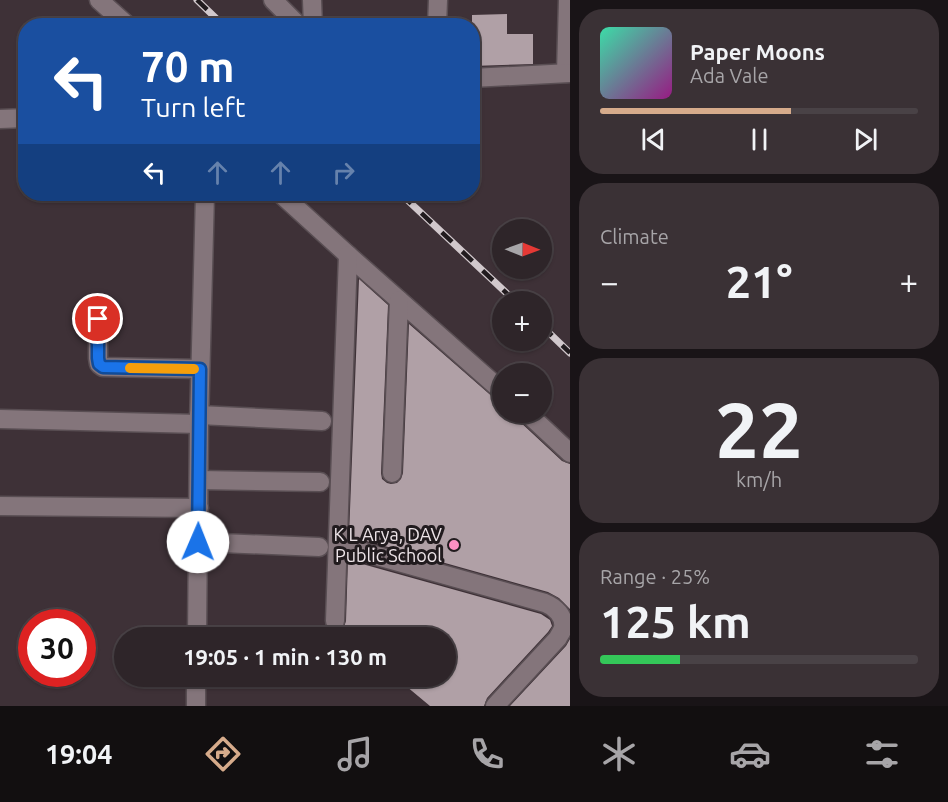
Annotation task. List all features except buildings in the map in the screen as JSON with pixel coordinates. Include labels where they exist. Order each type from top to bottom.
[{"type":"street","points":[[99,0],[119,18]]},
{"type":"street","points":[[273,0],[291,18]]},
{"type":"street","points":[[312,0],[312,18]]},
{"type":"street","points":[[437,18],[438,0]]},
{"type":"street","points":[[480,78],[568,73],[568,0]]},
{"type":"street","points":[[0,120],[18,119]]},
{"type":"street","points":[[197,627],[199,419],[205,201]]},
{"type":"street","points":[[289,201],[492,383]]},
{"type":"street","points":[[335,621],[348,255]]},
{"type":"street","points":[[392,473],[399,300]]},
{"type":"street","points":[[98,319],[98,358],[99,364],[103,367],[200,369]]},
{"type":"street","points":[[0,419],[322,421]]},
{"type":"street","points":[[538,423],[570,453]]},
{"type":"street","points":[[199,480],[320,482]]},
{"type":"street","points":[[0,506],[199,508]]},
{"type":"street","points":[[198,542],[319,547]]},
{"type":"street","points":[[338,545],[554,607],[560,615],[563,627],[558,638],[495,706]]},
{"type":"street","points":[[196,687],[196,706]]},
{"type":"railway","points":[[197,0],[216,18]]},
{"type":"railway","points":[[408,201],[504,291]]},
{"type":"railway","points":[[552,336],[570,353]]},
{"type":"slow traffic","points":[[130,368],[194,369]]},
{"type":"place","name":"K L Arya, DAV Public School","points":[[454,545]]},
{"type":"route","points":[[98,319],[98,358],[99,364],[103,367],[200,369],[198,542]]}]
